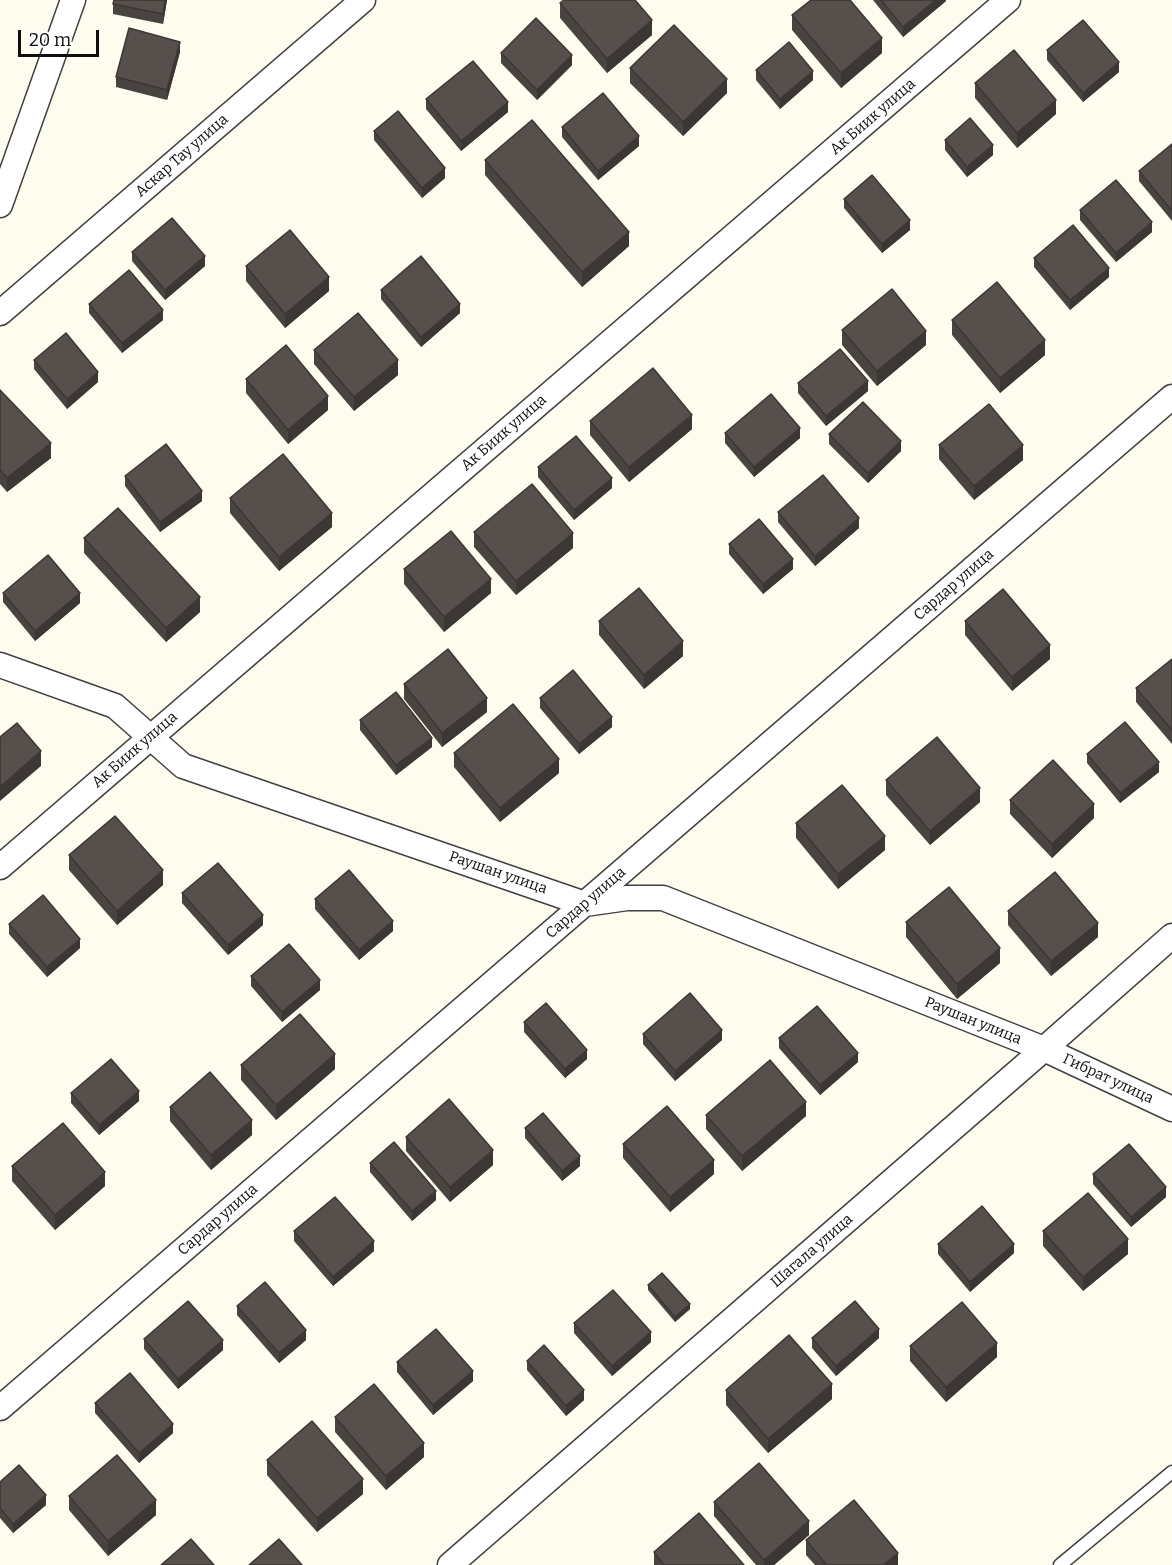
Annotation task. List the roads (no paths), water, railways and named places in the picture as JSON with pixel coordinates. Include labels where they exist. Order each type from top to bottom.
[{"type":"street","points":[[0,205],[73,0]]},
{"type":"street","name":"Аскар Тау улица","points":[[0,313],[363,0]]},
{"type":"street","name":"Ак Биик улица","points":[[0,867],[1008,0]]},
{"type":"street","name":"Сардар улица","points":[[0,1408],[1172,397]]},
{"type":"street","name":"Раушан улица","points":[[0,665],[115,706],[183,766],[585,903],[627,898],[663,898],[1044,1049]]},
{"type":"street","name":"Шагала улица","points":[[450,1565],[1172,936]]},
{"type":"street","name":"Гибрат улица","points":[[1044,1049],[1172,1109]]},
{"type":"lane","points":[[1060,1565],[1172,1472]]}]
